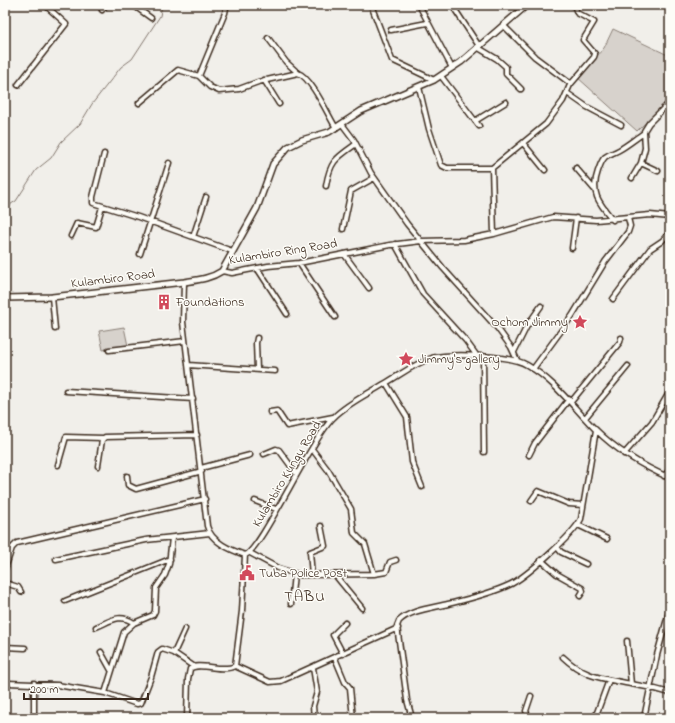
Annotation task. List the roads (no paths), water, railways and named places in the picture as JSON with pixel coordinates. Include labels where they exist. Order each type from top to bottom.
[{"type":"street","points":[[18,85],[66,24],[45,5]]},
{"type":"street","points":[[102,10],[106,5]]},
{"type":"street","points":[[133,5],[151,18]]},
{"type":"street","points":[[198,76],[225,13],[226,8],[224,5]]},
{"type":"street","points":[[371,5],[392,60],[434,80]]},
{"type":"street","points":[[419,5],[427,23],[452,68]]},
{"type":"street","points":[[452,5],[478,47],[502,62],[506,67],[506,74],[521,88]]},
{"type":"street","name":"Kulambiro Ring Road","points":[[526,5],[504,26],[452,68],[434,80],[361,111],[322,136],[294,143],[281,153],[274,164],[257,208],[222,271],[232,273],[257,268],[299,263],[395,244],[421,241],[464,240],[494,234],[554,217],[586,220],[613,220],[650,215],[670,217]]},
{"type":"street","points":[[419,87],[441,165],[447,168],[492,168],[546,124],[567,93],[571,84],[595,55],[582,40],[594,22],[577,13],[574,5]]},
{"type":"street","points":[[391,30],[427,23]]},
{"type":"street","points":[[504,26],[535,57],[571,84]]},
{"type":"street","points":[[268,38],[286,62],[303,76],[312,86],[336,128]]},
{"type":"street","points":[[139,103],[177,71],[198,76],[210,87],[220,91],[239,89],[264,80],[298,73]]},
{"type":"street","points":[[440,76],[478,126]]},
{"type":"street","points":[[264,80],[279,104]]},
{"type":"street","points":[[567,93],[586,107],[621,126]]},
{"type":"street","points":[[475,121],[506,102]]},
{"type":"street","points":[[594,189],[597,175],[604,159],[644,132],[649,123],[670,102]]},
{"type":"street","points":[[342,124],[356,144],[374,178],[421,241],[498,329],[514,352],[517,360]]},
{"type":"street","points":[[632,178],[641,163],[645,148],[644,132]]},
{"type":"street","points":[[523,143],[545,170]]},
{"type":"street","points":[[326,186],[328,171],[334,161],[356,144]]},
{"type":"street","points":[[104,154],[92,201],[102,207],[150,221],[232,251]]},
{"type":"street","points":[[140,254],[169,163]]},
{"type":"street","points":[[641,163],[658,171]]},
{"type":"street","points":[[492,168],[494,234]]},
{"type":"street","points":[[576,168],[594,189],[603,207],[613,220]]},
{"type":"street","points":[[343,229],[352,191],[374,178]]},
{"type":"street","points":[[192,237],[206,197]]},
{"type":"street","points":[[71,236],[77,223],[96,227],[102,207]]},
{"type":"street","points":[[572,248],[576,218]]},
{"type":"street","points":[[533,369],[572,316],[608,258],[628,232],[630,226],[628,218]]},
{"type":"street","points":[[613,299],[650,249],[662,241],[670,232]]},
{"type":"street","points":[[395,244],[423,294],[477,356]]},
{"type":"street","points":[[344,254],[369,288]]},
{"type":"street","points":[[299,263],[335,317]]},
{"type":"street","points":[[257,268],[287,314]]},
{"type":"street","name":"Kulambiro Road","points":[[5,298],[52,297],[201,280],[222,271]]},
{"type":"street","points":[[184,282],[183,322],[202,470],[207,526],[210,533],[227,547],[245,555],[250,553],[278,568],[294,574],[374,574],[386,572],[390,562],[396,560]]},
{"type":"street","points":[[52,297],[55,329]]},
{"type":"street","points":[[514,352],[527,326],[541,306]]},
{"type":"street","points":[[257,338],[257,370]]},
{"type":"street","points":[[529,456],[536,441],[620,342],[621,338]]},
{"type":"street","points":[[109,350],[185,341]]},
{"type":"street","name":"Kulambiro Kungu Road","points":[[250,553],[296,473],[334,417],[386,383],[430,359],[443,356],[483,356],[517,360],[533,369],[570,401],[596,430],[624,454],[670,478]]},
{"type":"street","points":[[483,356],[484,452]]},
{"type":"street","points":[[188,365],[275,372]]},
{"type":"street","points":[[585,418],[628,366]]},
{"type":"street","points":[[386,383],[407,418],[412,462],[422,487]]},
{"type":"street","points":[[66,391],[193,399]]},
{"type":"street","points":[[624,454],[652,422],[670,391]]},
{"type":"street","points":[[270,412],[277,411],[287,426],[334,417]]},
{"type":"street","points":[[412,718],[407,700],[398,628],[400,620],[418,612],[476,597],[511,585],[557,547],[578,525],[581,519],[596,430]]},
{"type":"street","points":[[58,465],[66,437],[103,438],[108,436],[197,435]]},
{"type":"street","points":[[98,466],[103,438]]},
{"type":"street","points":[[264,454],[276,449],[279,450],[296,473]]},
{"type":"street","points":[[312,449],[328,470],[351,509],[354,533],[365,544],[374,574]]},
{"type":"street","points":[[127,476],[128,485],[136,490],[250,455]]},
{"type":"street","points":[[664,476],[670,470]]},
{"type":"street","points":[[531,501],[538,491],[567,503],[583,505]]},
{"type":"street","points":[[5,569],[12,548],[17,543],[204,499]]},
{"type":"street","points":[[255,501],[276,509]]},
{"type":"street","points":[[578,525],[607,539]]},
{"type":"street","points":[[312,575],[310,552],[325,546],[321,526]]},
{"type":"street","points":[[56,559],[106,548],[210,533]]},
{"type":"street","points":[[105,693],[111,670],[120,651],[124,632],[134,623],[147,618],[154,613],[156,588],[164,575],[170,560],[172,538]]},
{"type":"street","points":[[557,547],[562,552],[586,564]]},
{"type":"street","points":[[235,666],[242,611],[245,555]]},
{"type":"street","points":[[65,601],[170,560]]},
{"type":"street","points":[[541,560],[558,574],[582,588],[583,590],[580,596]]},
{"type":"street","points":[[291,604],[294,574]]},
{"type":"street","points":[[335,575],[362,608]]},
{"type":"street","points":[[5,583],[18,587],[21,592]]},
{"type":"street","points":[[644,718],[650,688],[668,625],[670,608]]},
{"type":"street","points":[[96,627],[121,617],[134,623]]},
{"type":"street","points":[[343,654],[333,635],[346,623]]},
{"type":"street","points":[[8,683],[57,684],[105,693],[137,704],[141,703],[151,677],[158,652],[162,649],[174,653],[193,666],[228,669],[235,666],[266,681],[274,682],[335,658],[398,628]]},
{"type":"street","points":[[174,653],[185,630]]},
{"type":"street","points":[[626,641],[631,684]]},
{"type":"street","points":[[5,647],[25,648]]},
{"type":"street","points":[[101,652],[111,670]]},
{"type":"street","points":[[563,657],[582,672],[599,679],[631,684],[670,693]]},
{"type":"street","points":[[335,658],[350,688],[353,718]]},
{"type":"street","points":[[187,718],[188,679],[190,669],[193,666]]},
{"type":"street","points":[[312,668],[317,692],[313,705],[314,718]]},
{"type":"street","points":[[595,718],[609,680]]},
{"type":"street","points":[[34,683],[34,718]]},
{"type":"street","points":[[529,718],[526,711],[531,696]]},
{"type":"waterway","points":[[5,217],[11,204],[16,201],[36,170],[51,158],[61,142],[80,124],[92,104],[121,67],[132,59],[160,16],[162,5]]},
{"type":"place","name":"Foundations","points":[[164,302]]},
{"type":"place","name":"Ochom Jimmy","points":[[580,322]]},
{"type":"place","name":"Jimmy's gallery","points":[[406,359]]},
{"type":"place","name":"Tuba Police Post","points":[[247,573]]},
{"type":"district","name":"TABU","points":[[305,597]]}]
